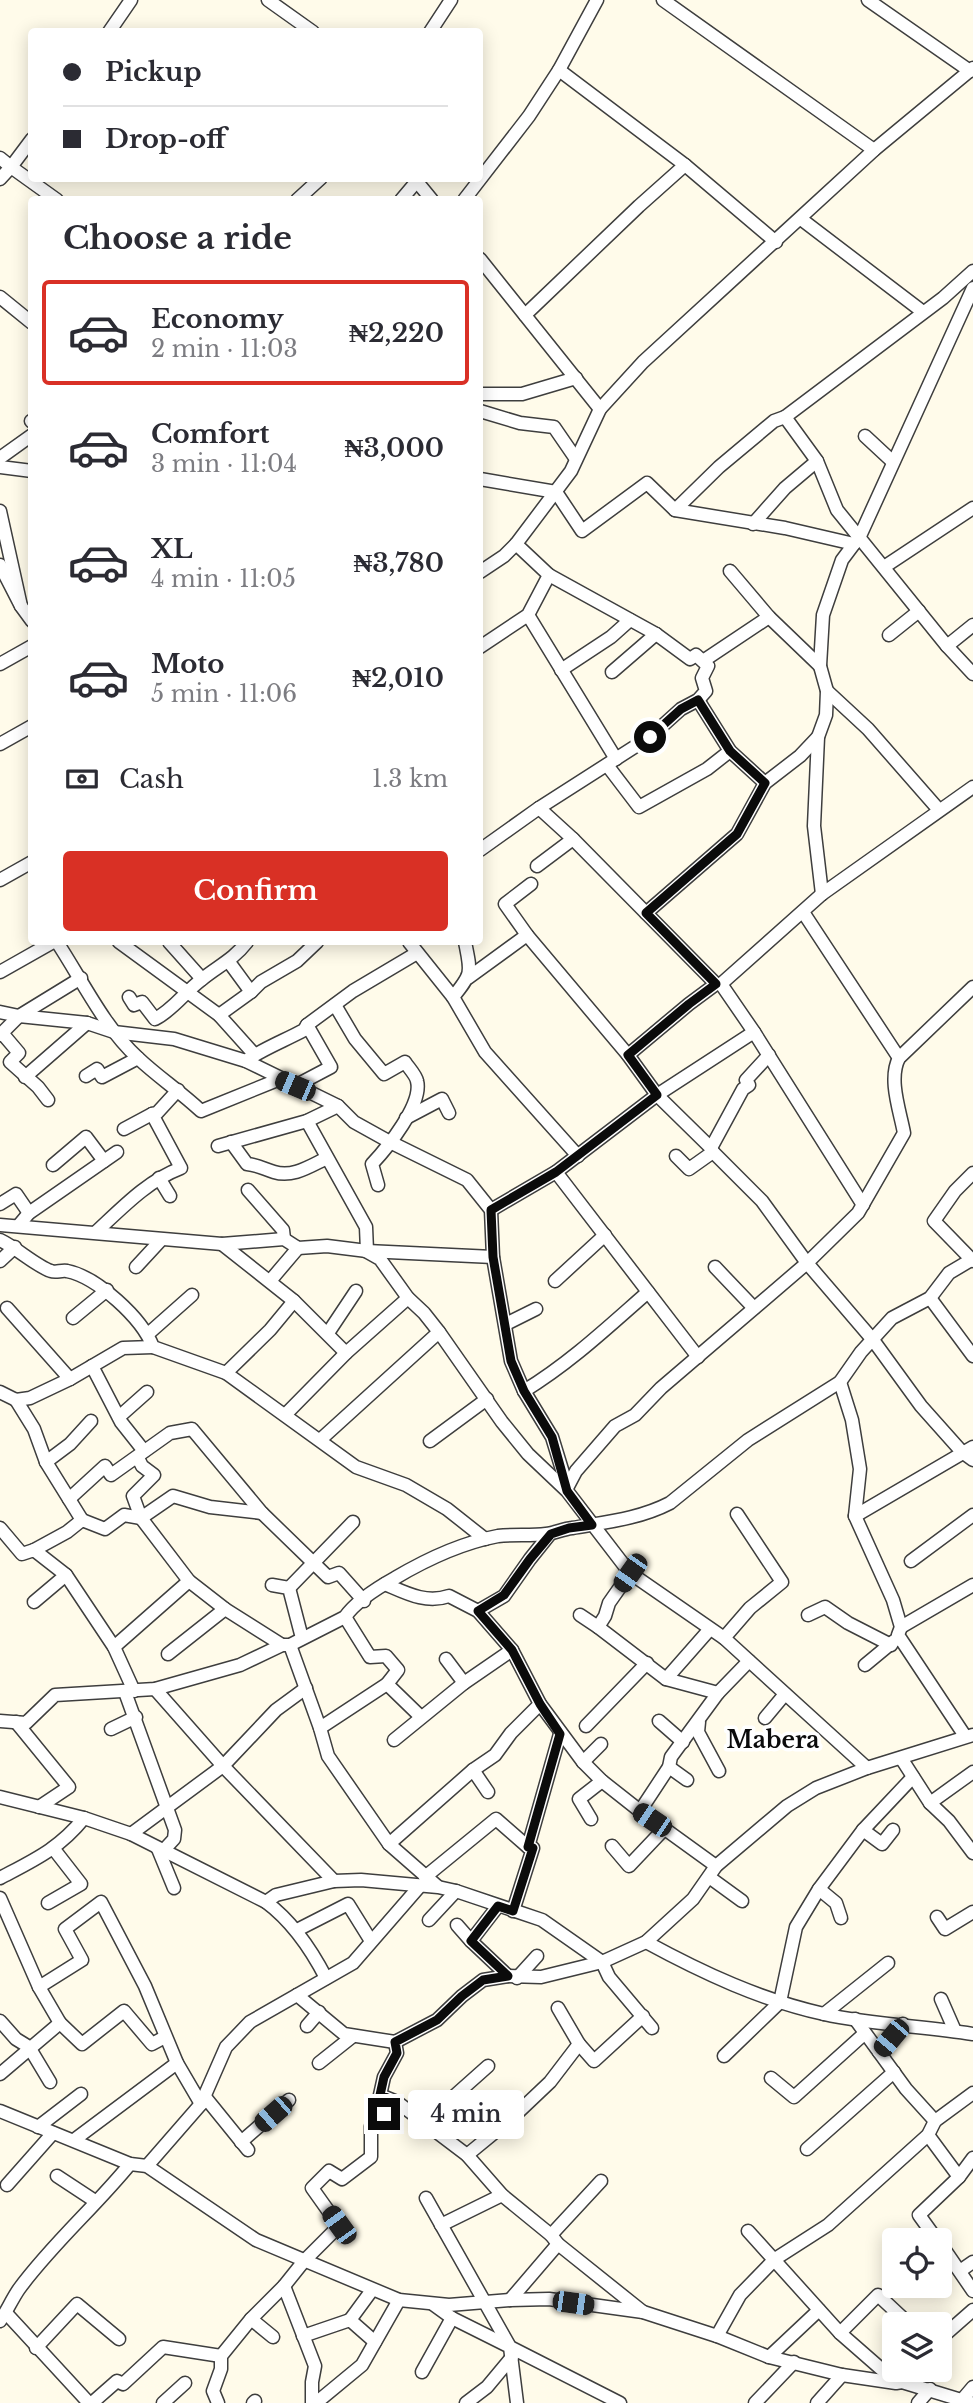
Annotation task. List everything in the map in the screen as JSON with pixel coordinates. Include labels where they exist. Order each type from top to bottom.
[{"type":"street","points":[[112,28],[131,0]]},
{"type":"street","points":[[268,0],[307,28]]},
{"type":"street","points":[[433,28],[451,0]]},
{"type":"street","points":[[483,175],[529,116],[559,70],[597,0]]},
{"type":"street","points":[[663,0],[874,150]]},
{"type":"street","points":[[483,570],[505,556],[556,492],[576,459],[600,409],[643,362],[874,150],[971,70],[868,0]]},
{"type":"street","points":[[559,70],[685,165],[776,242]]},
{"type":"street","points":[[0,179],[28,144]]},
{"type":"street","points":[[0,158],[28,179]]},
{"type":"street","points":[[525,315],[685,165]]},
{"type":"street","points":[[32,182],[51,196]]},
{"type":"street","points":[[301,196],[317,182]]},
{"type":"street","points":[[418,182],[429,196]]},
{"type":"street","points":[[467,196],[478,182]]},
{"type":"street","points":[[801,219],[923,312]]},
{"type":"street","points":[[483,266],[600,409]]},
{"type":"street","points":[[675,510],[719,467],[774,421],[785,417],[943,298],[973,271]]},
{"type":"street","points":[[822,894],[814,826],[818,737],[826,715],[827,691],[820,666],[823,615],[842,560],[857,540],[973,288]]},
{"type":"street","points":[[0,297],[28,320]]},
{"type":"street","points":[[483,394],[522,394],[576,378]]},
{"type":"street","points":[[483,412],[520,423],[554,427],[576,459]]},
{"type":"street","points":[[785,417],[817,461],[833,504],[857,540],[884,567],[973,674]]},
{"type":"street","points":[[865,436],[893,462]]},
{"type":"street","points":[[0,458],[28,438]]},
{"type":"street","points":[[753,524],[785,488],[817,461]]},
{"type":"street","points":[[0,467],[28,470]]},
{"type":"street","points":[[483,480],[556,492],[582,531],[647,483],[675,510],[857,540]]},
{"type":"street","points":[[884,567],[973,508]]},
{"type":"street","points":[[0,511],[21,606]]},
{"type":"street","points":[[483,848],[539,808],[650,737],[706,691],[702,678],[708,666],[696,655],[690,659],[656,634],[549,575],[516,544]]},
{"type":"street","points":[[0,565],[28,616]]},
{"type":"street","points":[[730,571],[769,617],[820,666]]},
{"type":"street","points":[[483,645],[528,615],[549,575]]},
{"type":"street","points":[[889,635],[919,611]]},
{"type":"street","points":[[528,615],[639,807],[707,769],[730,751]]},
{"type":"street","points":[[703,661],[769,617]]},
{"type":"street","points":[[561,670],[611,637],[630,620]]},
{"type":"street","points":[[947,646],[973,625]]},
{"type":"street","points":[[612,672],[656,634]]},
{"type":"street","points":[[0,664],[28,648]]},
{"type":"street","points":[[827,691],[868,729],[940,810]]},
{"type":"street","points":[[698,700],[730,751],[765,783]]},
{"type":"street","points":[[0,744],[28,728]]},
{"type":"street","points":[[646,913],[737,834],[765,783],[800,756],[818,737]]},
{"type":"street","points":[[628,1055],[689,1004],[718,984],[822,894],[973,787]]},
{"type":"street","points":[[539,808],[718,984],[754,1032],[863,1205]]},
{"type":"street","points":[[537,866],[573,839]]},
{"type":"street","points":[[0,880],[28,864]]},
{"type":"street","points":[[531,884],[505,904],[527,935],[628,1055],[657,1095],[762,1201],[807,1263],[873,1340],[921,1406],[969,1453],[855,1516]]},
{"type":"street","points":[[803,912],[899,1058]]},
{"type":"street","points":[[453,997],[468,978],[527,935]]},
{"type":"street","points":[[0,972],[50,945]]},
{"type":"street","points":[[57,945],[114,1032],[138,1058],[201,1111],[280,1079]]},
{"type":"street","points":[[126,945],[219,1015],[250,1058],[280,1079],[338,1106],[354,1122],[467,1180],[491,1210],[493,1257],[511,1361],[524,1391],[552,1437],[567,1488]]},
{"type":"street","points":[[172,945],[202,979]]},
{"type":"street","points":[[129,997],[134,1005],[142,1002],[155,1019],[163,1015],[202,979],[229,962],[243,945]]},
{"type":"street","points":[[219,1015],[261,982],[297,961],[314,945]]},
{"type":"street","points":[[466,945],[469,961],[468,978]]},
{"type":"street","points":[[0,1012],[87,1023],[114,1032],[174,1039],[250,1058],[304,1030],[307,1025],[413,947],[453,997],[485,1052],[578,1156]]},
{"type":"street","points":[[229,962],[251,992]]},
{"type":"street","points":[[48,1100],[38,1087],[10,1062],[19,1053],[1,1034],[19,1016],[81,978]]},
{"type":"street","points":[[567,1488],[576,1471],[615,1426],[635,1415],[661,1388],[807,1263],[863,1205],[904,1133],[894,1078],[899,1058],[973,987]]},
{"type":"street","points":[[335,1005],[355,1040],[384,1074],[405,1062],[417,1081],[411,1112],[372,1164],[378,1185]]},
{"type":"street","points":[[25,1077],[87,1023]]},
{"type":"street","points":[[295,1086],[331,1067],[307,1025]]},
{"type":"street","points":[[491,1210],[556,1172],[657,1095],[754,1032]]},
{"type":"street","points":[[676,1156],[689,1169],[712,1150],[743,1089],[749,1085],[746,1080],[769,1055]]},
{"type":"street","points":[[86,1076],[97,1069],[102,1077],[138,1058]]},
{"type":"street","points":[[124,1129],[157,1113],[178,1090]]},
{"type":"street","points":[[405,1119],[442,1099],[449,1113]]},
{"type":"street","points":[[218,1146],[307,1121],[338,1106]]},
{"type":"street","points":[[96,1233],[127,1202],[159,1178],[181,1168],[152,1114]]},
{"type":"street","points":[[307,1121],[366,1227],[365,1251]]},
{"type":"street","points":[[53,1165],[86,1137],[104,1161]]},
{"type":"street","points":[[231,1142],[247,1164],[260,1165],[270,1172],[285,1175],[327,1158]]},
{"type":"street","points":[[19,1225],[29,1213],[117,1152]]},
{"type":"street","points":[[556,1172],[698,1357]]},
{"type":"street","points":[[0,1721],[26,1723],[55,1695],[155,1689],[240,1665],[345,1618],[350,1610],[364,1601],[369,1594],[436,1555],[485,1539],[502,1535],[551,1534],[569,1528],[631,1518],[670,1503],[748,1440],[840,1382],[892,1318],[930,1298],[950,1273],[972,1260],[934,1222],[955,1191],[973,1173]]},
{"type":"street","points":[[159,1178],[170,1196]]},
{"type":"street","points":[[248,1190],[283,1230],[284,1239]]},
{"type":"street","points":[[0,1204],[16,1194],[29,1213]]},
{"type":"street","points":[[0,1225],[160,1240],[222,1244],[284,1239],[298,1248],[327,1246],[365,1251],[493,1257]]},
{"type":"street","points":[[555,1281],[605,1236]]},
{"type":"street","points":[[0,1240],[52,1272],[66,1271],[107,1290],[148,1334],[153,1347]]},
{"type":"street","points":[[136,1267],[160,1240]]},
{"type":"street","points":[[222,1244],[294,1301],[346,1353]]},
{"type":"street","points":[[0,1261],[15,1247]]},
{"type":"street","points":[[270,1281],[298,1248]]},
{"type":"street","points":[[365,1251],[380,1259],[408,1298],[439,1332],[528,1454],[567,1488],[630,1573],[724,1638],[867,1768]]},
{"type":"street","points":[[715,1266],[754,1308]]},
{"type":"street","points":[[73,1318],[107,1290]]},
{"type":"street","points":[[328,1334],[356,1291]]},
{"type":"street","points":[[524,1391],[551,1375],[648,1292]]},
{"type":"street","points":[[148,1334],[192,1295]]},
{"type":"street","points":[[285,1415],[346,1353],[408,1298]]},
{"type":"street","points":[[930,1298],[973,1356]]},
{"type":"street","points":[[226,1373],[270,1330],[294,1301]]},
{"type":"street","points":[[7,1308],[70,1380]]},
{"type":"street","points":[[506,1324],[536,1309]]},
{"type":"street","points":[[320,1440],[439,1332]]},
{"type":"street","points":[[16,1400],[30,1398],[70,1380],[123,1348],[153,1347],[226,1373],[356,1467],[406,1485],[447,1509],[485,1539]]},
{"type":"street","points":[[92,1366],[141,1455],[142,1466],[154,1475],[132,1496],[141,1518],[189,1581],[225,1609],[291,1643]]},
{"type":"street","points":[[297,1994],[344,2034],[395,2042],[437,2020],[483,1980],[541,1978],[602,1962],[646,1942],[693,1899],[712,1872],[786,1806],[816,1788],[867,1768],[969,1735],[897,1636],[893,1600],[855,1516],[860,1469],[852,1420],[840,1382]]},
{"type":"street","points":[[0,1392],[16,1400],[34,1429],[46,1462],[82,1520],[105,1529],[124,1515],[141,1518],[173,1496],[210,1507],[262,1513]]},
{"type":"street","points":[[120,1416],[148,1392]]},
{"type":"street","points":[[430,1441],[487,1399]]},
{"type":"street","points":[[46,1462],[70,1444],[91,1421]]},
{"type":"street","points":[[69,1499],[105,1466],[111,1475],[170,1433],[192,1429],[262,1513],[328,1577],[340,1573],[364,1601]]},
{"type":"street","points":[[724,1638],[750,1608],[782,1582],[737,1514]]},
{"type":"street","points":[[911,1561],[973,1515]]},
{"type":"street","points":[[0,1528],[22,1554],[67,1532],[82,1520]]},
{"type":"street","points":[[353,1522],[289,1588],[291,1643],[328,1756],[389,1844],[422,1882]]},
{"type":"street","points":[[478,1611],[504,1595],[551,1534]]},
{"type":"street","points":[[34,1550],[66,1575],[114,1647],[135,1717],[175,1830],[174,1839],[160,1850]]},
{"type":"street","points":[[598,1627],[609,1603],[630,1573]]},
{"type":"street","points":[[34,1602],[66,1575]]},
{"type":"street","points":[[114,1647],[189,1581]]},
{"type":"street","points":[[384,1584],[417,1598],[449,1596],[478,1611],[512,1650],[540,1704],[583,1762],[602,1781],[665,1828],[742,1901]]},
{"type":"street","points":[[272,1585],[289,1588]]},
{"type":"street","points":[[865,1665],[897,1636],[973,1585]]},
{"type":"street","points":[[808,1615],[825,1608],[848,1623],[897,1636]]},
{"type":"street","points":[[168,1654],[225,1609]]},
{"type":"street","points":[[580,1615],[666,1679],[718,1693]]},
{"type":"street","points":[[320,1728],[387,1684],[398,1670],[386,1656],[370,1657],[345,1618]]},
{"type":"street","points":[[666,1679],[710,1629]]},
{"type":"street","points":[[394,1740],[464,1683],[512,1650]]},
{"type":"street","points":[[446,1659],[464,1683]]},
{"type":"street","points":[[640,1811],[669,1767],[671,1757],[718,1693],[749,1661]]},
{"type":"street","points":[[586,1726],[647,1663]]},
{"type":"street","points":[[387,1684],[421,1717]]},
{"type":"street","points":[[131,1834],[223,1766],[276,1710],[306,1688]]},
{"type":"street","points":[[155,1689],[223,1766],[334,1881]]},
{"type":"street","points":[[765,1718],[785,1694]]},
{"type":"street","points":[[389,1844],[473,1770],[495,1755],[511,1733],[540,1704]]},
{"type":"street","points":[[111,1728],[135,1717]]},
{"type":"street","points":[[659,1721],[683,1742]]},
{"type":"street","points":[[699,1721],[698,1732],[719,1771]]},
{"type":"street","points":[[16,1722],[69,1787],[39,1807]]},
{"type":"street","points":[[528,1847],[560,1734]]},
{"type":"street","points":[[583,1762],[601,1744]]},
{"type":"street","points":[[901,1758],[930,1803],[949,1821],[973,1853]]},
{"type":"street","points":[[669,1767],[687,1780]]},
{"type":"street","points":[[473,1770],[488,1792]]},
{"type":"street","points":[[930,1803],[973,1772]]},
{"type":"street","points":[[724,2056],[780,2002],[796,1927],[819,1889],[863,1830],[913,1777]]},
{"type":"street","points":[[591,1819],[579,1799],[602,1781]]},
{"type":"street","points":[[0,1797],[84,1818],[131,1834],[266,1902],[297,1930],[305,1945],[314,1954],[326,1978]]},
{"type":"street","points":[[0,1878],[68,1838],[84,1818]]},
{"type":"street","points":[[147,2166],[203,2101],[226,2048],[250,2022],[353,1963],[422,1882],[496,1819],[528,1847],[533,1848],[513,1911]]},
{"type":"street","points":[[611,1846],[629,1866],[665,1828]]},
{"type":"street","points":[[863,1830],[882,1844],[893,1830]]},
{"type":"street","points":[[48,1903],[81,1884],[53,1848]]},
{"type":"street","points":[[160,1850],[174,1888]]},
{"type":"street","points":[[266,1902],[276,1895],[334,1881],[422,1882],[438,1886],[542,1920],[602,1962],[609,1977],[652,2028]]},
{"type":"street","points":[[819,1889],[836,1903],[841,1919]]},
{"type":"street","points":[[429,1920],[456,1892]]},
{"type":"street","points":[[39,1987],[82,1960],[65,1929],[101,1902],[145,1986],[177,2063],[203,2101],[245,2146],[289,2100]]},
{"type":"street","points":[[1,1904],[39,1987],[60,2023],[82,2044],[124,2011],[152,2044],[165,2038]]},
{"type":"street","points":[[297,1930],[348,1904],[370,1941]]},
{"type":"street","points":[[471,1941],[498,1906]]},
{"type":"street","points":[[937,1917],[945,1929],[973,1912]]},
{"type":"street","points":[[457,1925],[471,1941],[513,1977]]},
{"type":"street","points":[[646,1942],[696,1969],[780,2002],[824,2014],[973,2034]]},
{"type":"street","points":[[513,1977],[537,1956]]},
{"type":"street","points":[[824,2014],[888,1963]]},
{"type":"street","points":[[941,1999],[955,2031]]},
{"type":"street","points":[[558,2008],[579,2044],[594,2061],[643,2016]]},
{"type":"street","points":[[307,2026],[319,2012]]},
{"type":"street","points":[[855,2019],[935,2122]]},
{"type":"street","points":[[0,2021],[16,2039],[29,2047],[50,2082]]},
{"type":"street","points":[[0,2074],[60,2023]]},
{"type":"street","points":[[879,2052],[903,2024]]},
{"type":"street","points":[[771,2078],[794,2097],[864,2034]]},
{"type":"street","points":[[319,2063],[354,2036]]},
{"type":"street","points":[[395,2042],[397,2053],[384,2077],[380,2095],[397,2102],[467,2155],[502,2195],[643,2312]]},
{"type":"street","points":[[467,2155],[550,2082],[579,2044]]},
{"type":"street","points":[[74,2140],[177,2063]]},
{"type":"street","points":[[424,2123],[488,2066]]},
{"type":"street","points":[[807,2150],[894,2072]]},
{"type":"street","points":[[717,2336],[740,2295],[775,2259],[828,2225],[928,2135],[935,2122],[973,2093]]},
{"type":"street","points":[[38,2127],[81,2094]]},
{"type":"street","points":[[218,2403],[213,2391],[221,2369],[221,2356],[251,2319],[339,2225],[312,2188],[329,2171],[342,2179],[372,2157],[371,2126],[397,2102]]},
{"type":"street","points":[[0,2111],[131,2164],[147,2166],[256,2240],[399,2300],[449,2305],[549,2300],[643,2312],[717,2336],[769,2357],[842,2375],[882,2380]]},
{"type":"street","points":[[7,2185],[53,2133]]},
{"type":"street","points":[[928,2135],[959,2177]]},
{"type":"street","points":[[929,2228],[919,2215],[959,2177],[973,2158]]},
{"type":"street","points":[[131,2164],[95,2201],[19,2290],[3,2317],[91,2403],[117,2381],[123,2384],[163,2347],[221,2356]]},
{"type":"street","points":[[58,2176],[95,2201]]},
{"type":"street","points":[[510,2300],[601,2181]]},
{"type":"street","points":[[441,2225],[502,2195]]},
{"type":"street","points":[[426,2198],[511,2352],[517,2403]]},
{"type":"street","points":[[748,2231],[840,2333],[882,2368]]},
{"type":"street","points":[[952,2260],[973,2291]]},
{"type":"street","points":[[960,2271],[973,2262]]},
{"type":"street","points":[[284,2286],[314,2367],[311,2402]]},
{"type":"street","points":[[303,2336],[350,2320],[372,2290]]},
{"type":"street","points":[[840,2333],[878,2295],[896,2312]]},
{"type":"street","points":[[311,2402],[362,2365],[399,2300]]},
{"type":"street","points":[[430,2302],[511,2352],[620,2403]]},
{"type":"street","points":[[36,2348],[77,2304],[120,2339]]},
{"type":"street","points":[[952,2328],[973,2309]]},
{"type":"street","points":[[769,2357],[818,2310]]},
{"type":"street","points":[[422,2372],[452,2318]]},
{"type":"street","points":[[251,2319],[273,2337]]},
{"type":"street","points":[[350,2320],[375,2342]]},
{"type":"street","points":[[466,2403],[487,2386],[511,2352]]},
{"type":"street","points":[[755,2403],[794,2362]]},
{"type":"street","points":[[817,2403],[842,2375]]},
{"type":"street","points":[[899,2382],[967,2401],[973,2387]]},
{"type":"street","points":[[163,2403],[185,2383]]},
{"type":"street","points":[[918,2403],[930,2389]]},
{"type":"district","name":"Mabera","points":[[773,1740]]},
{"type":"route","points":[[384,2114],[397,2102],[380,2095],[384,2077],[397,2053],[395,2042],[437,2020],[483,1980],[508,1976],[471,1941],[498,1906],[513,1911],[533,1848],[528,1847],[560,1734],[540,1704],[512,1650],[478,1611],[504,1595],[551,1534],[592,1525],[567,1491],[552,1437],[524,1391],[511,1361],[493,1257],[491,1210],[556,1172],[657,1095],[628,1055],[716,984],[646,913],[737,834],[765,783],[730,751],[698,700],[681,709],[650,737]]}]
